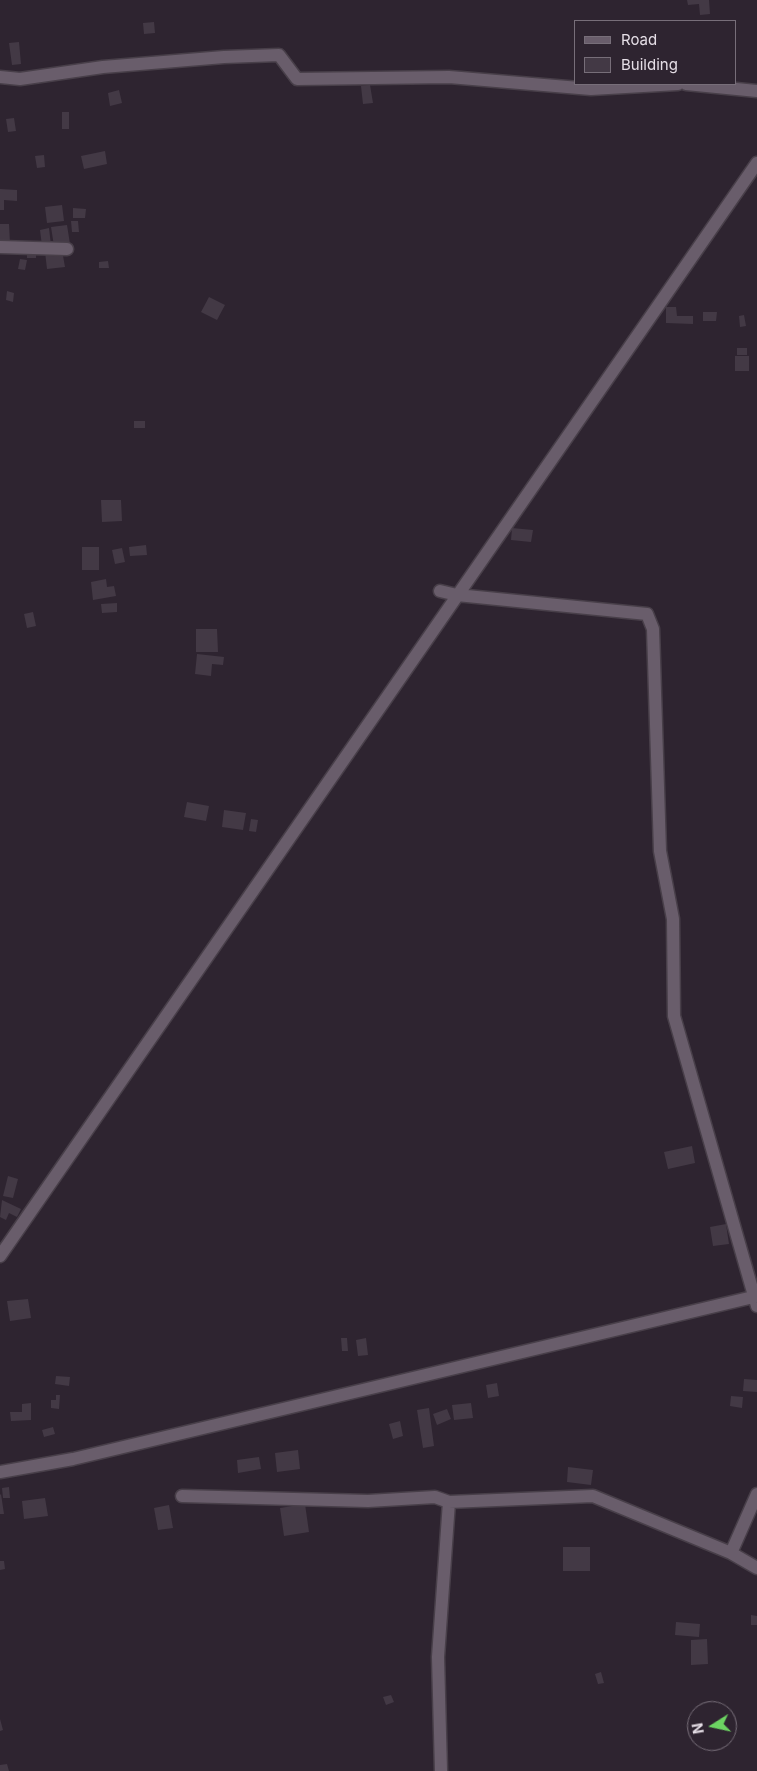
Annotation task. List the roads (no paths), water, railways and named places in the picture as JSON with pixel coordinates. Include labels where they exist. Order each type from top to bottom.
[{"type":"street","points":[[0,77],[20,79],[112,67],[224,57],[279,55],[297,78],[449,77],[591,89],[661,85]]},
{"type":"street","points":[[696,85],[757,91]]},
{"type":"street","points":[[0,1256],[757,163]]},
{"type":"street","points":[[0,247],[67,249]]},
{"type":"street","points":[[0,1472],[72,1459],[756,1300],[674,1016],[673,918],[660,851],[653,629],[647,614],[457,595],[440,591]]},
{"type":"street","points":[[731,1553],[757,1494]]},
{"type":"street","points":[[182,1496],[368,1501],[435,1497],[449,1502],[593,1496],[731,1553],[757,1568]]},
{"type":"street","points":[[441,1771],[438,1657],[449,1502]]}]
